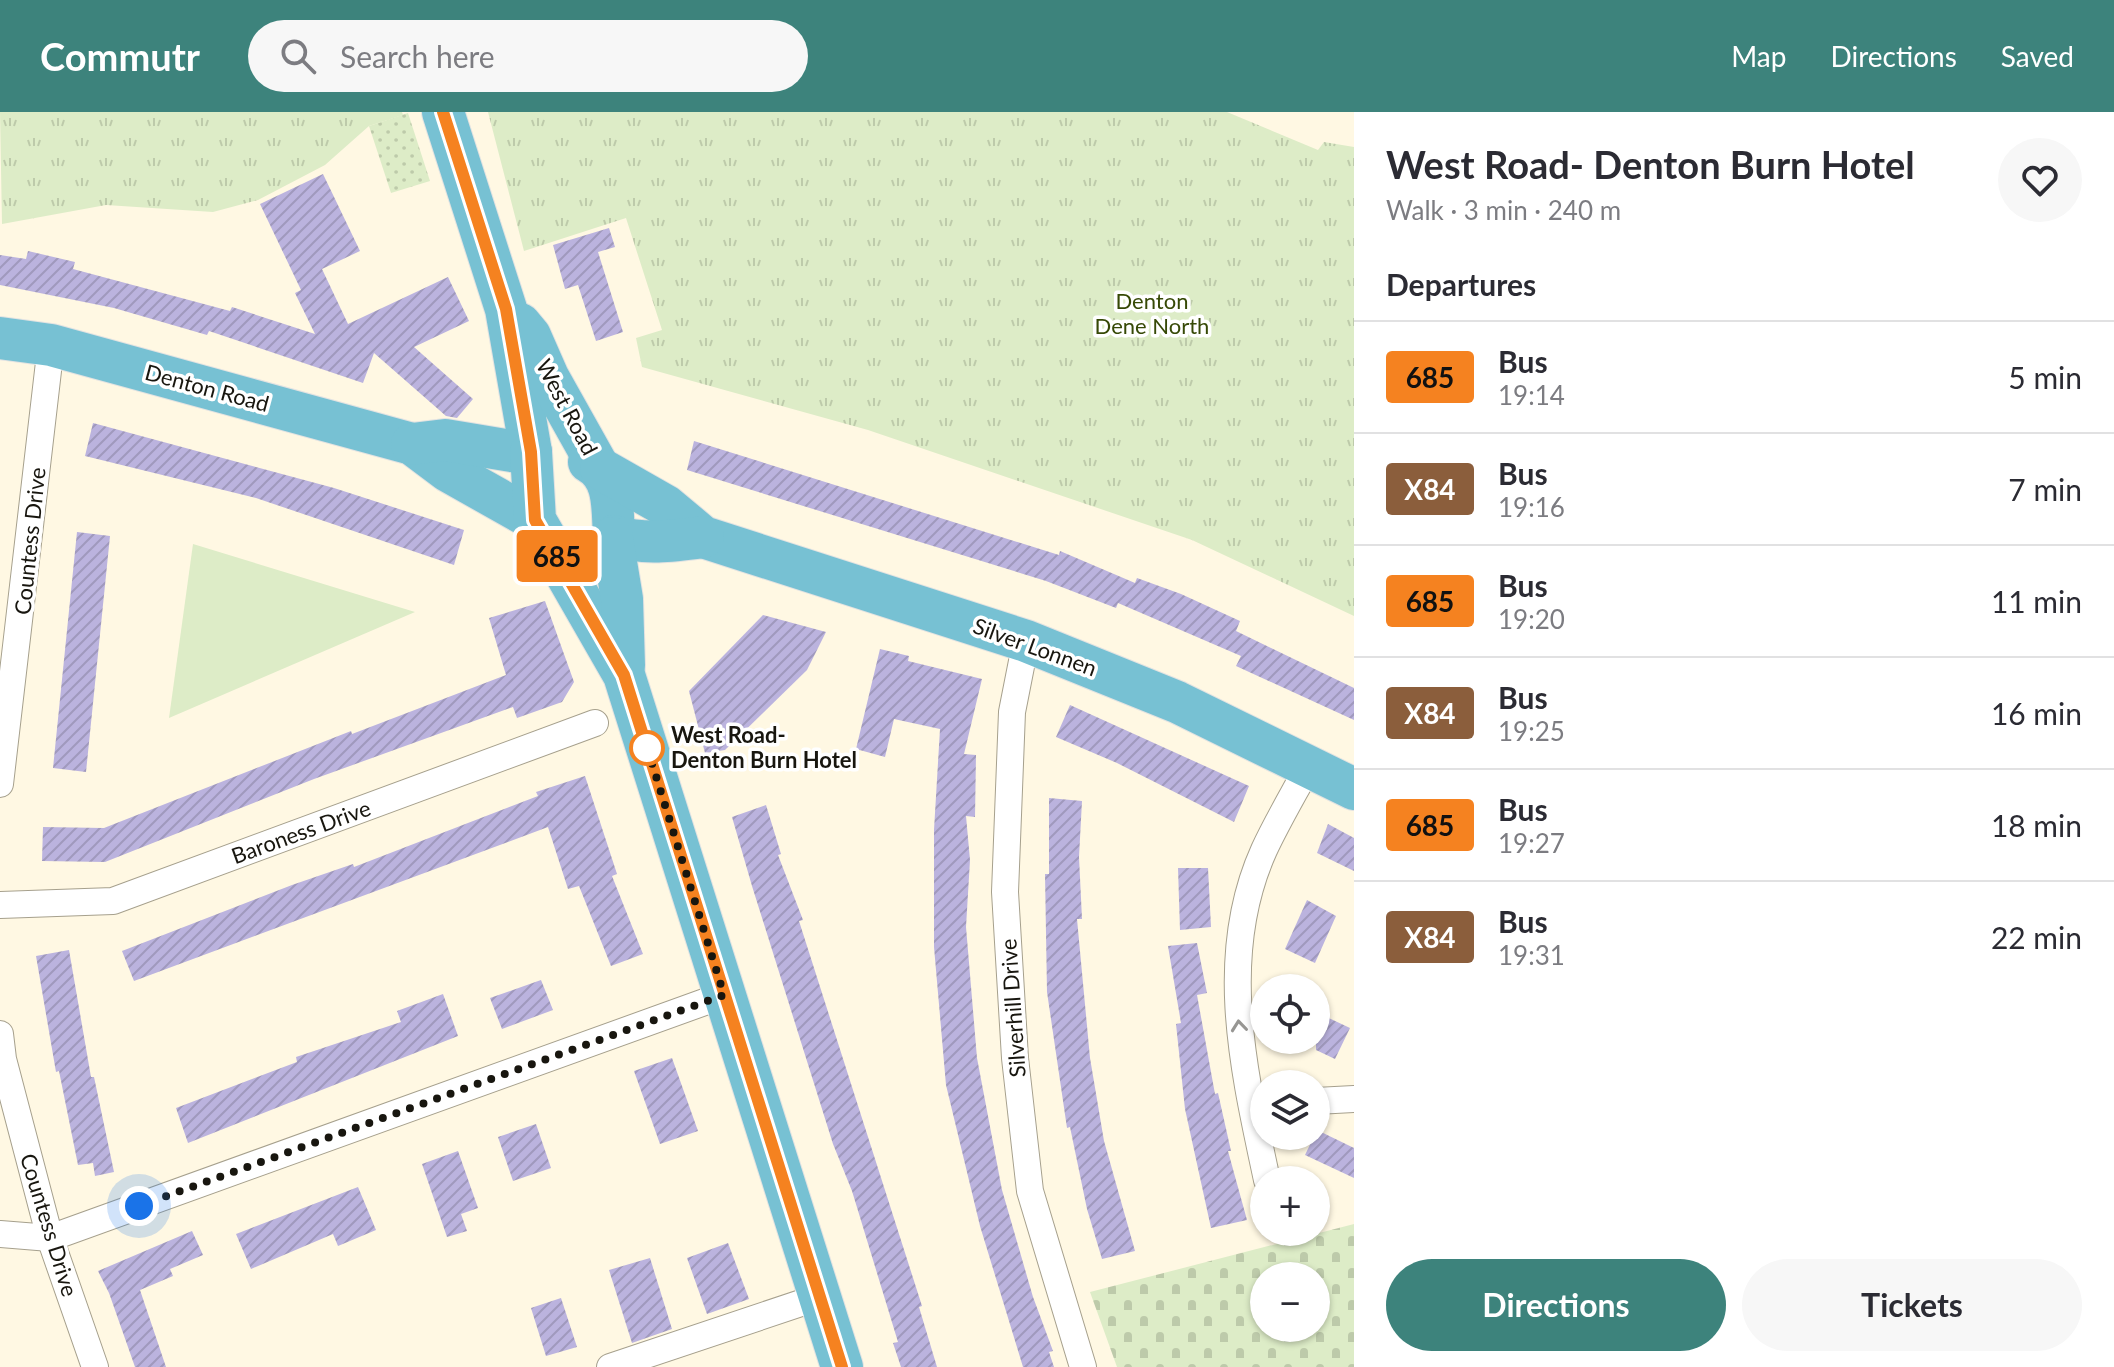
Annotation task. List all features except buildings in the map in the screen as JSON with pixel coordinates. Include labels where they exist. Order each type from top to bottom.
[{"type":"main road","name":"West Road","points":[[443,112],[535,390],[600,468],[609,486],[613,537]]},
{"type":"main road","name":"Denton Road","points":[[0,338],[51,345],[412,444],[469,463],[536,521],[561,532],[613,537]]},
{"type":"main road","name":"West Road","points":[[535,390],[530,453],[536,521]]},
{"type":"main road","points":[[535,390],[639,470],[680,528],[607,607],[469,463],[535,390]]},
{"type":"main road","name":"Denton Road","points":[[469,463],[530,453],[569,455],[600,468]]},
{"type":"main road","name":"Silver Lonnen","points":[[600,468],[680,528],[1026,641],[1177,702],[1307,769],[1354,789]]},
{"type":"main road","points":[[536,521],[607,607]]},
{"type":"main road","name":"Silver Lonnen","points":[[613,537],[630,541],[680,528]]},
{"type":"main road","points":[[613,537],[607,607],[624,675],[842,1367]]},
{"type":"street","name":"Countess Drive","points":[[0,784],[11,618],[51,345]]},
{"type":"street","name":"Silverhill Drive","points":[[1026,641],[1012,712],[1005,892],[1015,1058],[1030,1191],[1083,1367]]},
{"type":"street","name":"Baroness Drive","points":[[0,905],[113,901],[595,723]]},
{"type":"street","points":[[1250,1073],[1238,1022],[1239,941],[1263,852],[1307,769]]},
{"type":"street","points":[[0,1234],[50,1238],[724,995]]},
{"type":"street","name":"Countess Drive","points":[[0,1034],[3,1059],[50,1238],[95,1367]]},
{"type":"street","points":[[1330,1100],[1354,1099]]},
{"type":"street","points":[[610,1367],[819,1297]]},
{"type":"green space","points":[[0,112],[402,112],[403,115],[369,126],[325,165],[258,200],[213,212],[106,205],[2,224]]},
{"type":"green space","name":"Denton Dene North","points":[[488,112],[1227,112],[1318,150],[1324,142],[1354,147],[1354,616],[1192,540],[868,430],[642,367],[636,338],[662,330],[626,218],[524,251]]},
{"type":"green space","points":[[408,113],[430,181],[391,193],[369,126]]},
{"type":"green space","points":[[193,544],[415,612],[169,718]]},
{"type":"green space","points":[[1354,1224],[1354,1367],[1117,1367],[1090,1292],[1269,1246],[1330,1246],[1330,1230]]},
{"type":"bus line","name":"685","points":[[443,112],[506,309],[531,452],[535,520],[593,615],[624,675],[842,1367]]},
{"type":"place","name":"West Road- Denton Burn Hotel","points":[[647,748]]},
{"type":"route","points":[[139,1206],[724,995],[646,744],[647,748]]}]
